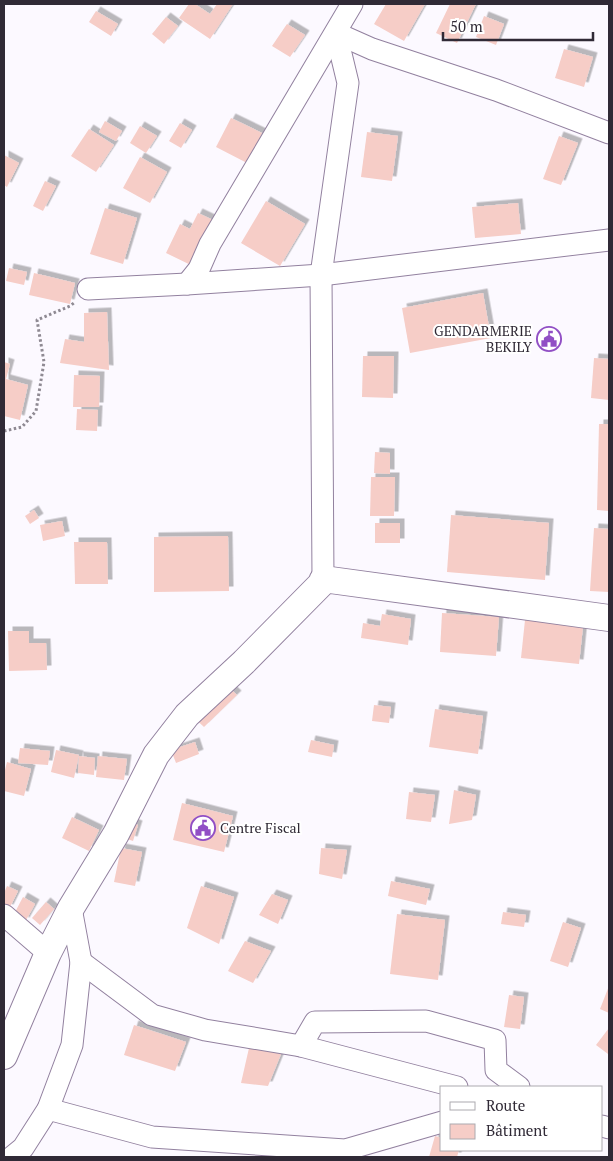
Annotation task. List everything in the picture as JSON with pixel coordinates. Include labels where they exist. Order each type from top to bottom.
[{"type":"street","points":[[187,284],[199,269],[210,244],[352,4]]},
{"type":"street","points":[[336,33],[372,49],[496,90],[609,133]]},
{"type":"street","points":[[4,1056],[48,953],[116,834],[156,755],[187,715],[244,662],[321,584],[323,579],[321,275],[348,83],[336,33]]},
{"type":"street","points":[[88,289],[321,275],[609,240]]},
{"type":"street","points":[[323,579],[609,618]]},
{"type":"street","points":[[17,1153],[48,1109],[72,1045],[80,962],[72,908]]},
{"type":"street","points":[[4,915],[48,953]]},
{"type":"street","points":[[80,962],[152,1015],[205,1030],[301,1046],[453,1086]]},
{"type":"street","points":[[301,1046],[315,1022],[426,1021],[495,1040],[496,1070],[518,1086]]},
{"type":"street","points":[[48,1109],[152,1137],[345,1150],[440,1123]]},
{"type":"path","points":[[4,431],[22,428],[36,411],[44,362],[37,320],[70,306],[88,289]]},
{"type":"building","points":[[189,4],[195,4],[210,14],[217,4],[233,4],[210,39],[179,18]]},
{"type":"building","points":[[386,4],[425,4],[404,41],[374,24]]},
{"type":"building","points":[[450,4],[476,4],[457,43],[436,33]]},
{"type":"building","points":[[96,11],[118,24],[111,36],[89,22]]},
{"type":"building","points":[[484,16],[504,24],[496,45],[476,37]]},
{"type":"building","points":[[166,17],[178,26],[164,44],[152,34]]},
{"type":"building","points":[[287,24],[305,35],[290,57],[272,46]]},
{"type":"building","points":[[564,49],[593,57],[584,87],[555,78]]},
{"type":"building","points":[[231,118],[262,133],[247,163],[216,147]]},
{"type":"building","points":[[105,121],[122,131],[116,141],[99,132]]},
{"type":"building","points":[[180,123],[192,130],[181,148],[169,141]]},
{"type":"building","points":[[140,126],[157,136],[146,153],[130,143]]},
{"type":"building","points":[[89,129],[114,145],[96,172],[71,156]]},
{"type":"building","points":[[367,132],[398,136],[392,181],[361,177]]},
{"type":"building","points":[[559,136],[578,143],[561,185],[543,179]]},
{"type":"building","points":[[4,155],[19,163],[7,187],[4,185]]},
{"type":"building","points":[[140,157],[167,172],[150,203],[123,188]]},
{"type":"building","points":[[45,181],[56,186],[43,211],[33,206]]},
{"type":"building","points":[[266,201],[305,224],[280,266],[241,243]]},
{"type":"building","points":[[518,203],[521,234],[475,238],[472,207]]},
{"type":"building","points":[[105,208],[137,218],[123,264],[90,254]]},
{"type":"building","points":[[198,213],[215,221],[199,269],[166,253],[180,224],[190,229]]},
{"type":"building","points":[[9,268],[27,272],[24,285],[6,281]]},
{"type":"building","points":[[34,273],[75,283],[70,304],[29,295]]},
{"type":"building","points":[[483,293],[491,338],[410,353],[402,308]]},
{"type":"building","points":[[107,312],[109,370],[60,363],[65,339],[84,342],[84,313]]},
{"type":"building","points":[[363,356],[394,356],[393,398],[362,397]]},
{"type":"building","points":[[594,358],[609,359],[609,400],[591,398]]},
{"type":"building","points":[[4,362],[10,364],[6,379],[28,385],[20,420],[4,416]]},
{"type":"building","points":[[74,375],[100,376],[99,407],[73,407]]},
{"type":"building","points":[[77,409],[98,410],[97,431],[76,430]]},
{"type":"building","points":[[599,424],[609,424],[609,511],[597,510]]},
{"type":"building","points":[[375,452],[390,453],[390,474],[374,473]]},
{"type":"building","points":[[371,477],[395,477],[394,516],[370,516]]},
{"type":"building","points":[[34,510],[39,518],[30,524],[25,516]]},
{"type":"building","points":[[451,515],[549,523],[545,580],[447,572]]},
{"type":"building","points":[[62,521],[65,536],[43,541],[40,525]]},
{"type":"building","points":[[375,523],[400,523],[400,543],[375,543]]},
{"type":"building","points":[[594,528],[609,529],[609,592],[590,591]]},
{"type":"building","points":[[228,536],[229,591],[154,592],[154,537]]},
{"type":"building","points":[[74,542],[107,542],[108,584],[75,584]]},
{"type":"building","points":[[442,613],[499,617],[496,656],[440,652]]},
{"type":"building","points":[[382,614],[411,619],[408,645],[361,638],[363,623],[380,626]]},
{"type":"building","points":[[525,620],[583,626],[579,664],[521,658]]},
{"type":"building","points":[[8,631],[29,631],[29,643],[46,643],[47,670],[9,671]]},
{"type":"building","points":[[225,684],[237,695],[204,727],[192,716]]},
{"type":"building","points":[[374,705],[391,707],[389,723],[372,721]]},
{"type":"building","points":[[435,709],[483,716],[478,754],[429,747]]},
{"type":"building","points":[[311,740],[334,745],[332,757],[308,752]]},
{"type":"building","points":[[195,742],[199,754],[176,763],[171,750]]},
{"type":"building","points":[[20,748],[50,751],[48,765],[18,763]]},
{"type":"building","points":[[56,750],[79,755],[74,778],[51,772]]},
{"type":"building","points":[[79,756],[95,758],[94,775],[78,773]]},
{"type":"building","points":[[98,756],[127,759],[124,780],[96,777]]},
{"type":"building","points":[[7,762],[31,769],[24,796],[4,791],[4,774]]},
{"type":"building","points":[[454,790],[476,795],[472,820],[449,824]]},
{"type":"building","points":[[409,792],[435,795],[431,822],[406,819]]},
{"type":"building","name":"Centre Fiscal","points":[[182,803],[233,816],[224,852],[173,840]]},
{"type":"building","points":[[72,817],[99,830],[89,851],[62,838]]},
{"type":"building","points":[[125,821],[138,825],[133,841],[121,837]]},
{"type":"building","points":[[121,848],[142,852],[135,886],[114,882]]},
{"type":"building","points":[[321,848],[347,850],[342,879],[319,874]]},
{"type":"building","points":[[391,881],[430,889],[426,905],[388,896]]},
{"type":"building","points":[[7,886],[18,891],[9,909],[4,907],[4,893]]},
{"type":"building","points":[[201,886],[234,897],[219,944],[187,928]]},
{"type":"building","points":[[272,894],[288,900],[278,924],[259,915]]},
{"type":"building","points":[[23,897],[35,904],[25,922],[13,916]]},
{"type":"building","points":[[46,902],[54,909],[40,925],[32,918]]},
{"type":"building","points":[[503,912],[526,915],[524,927],[501,924]]},
{"type":"building","points":[[397,914],[445,920],[438,980],[390,974]]},
{"type":"building","points":[[563,922],[581,928],[568,967],[550,961]]},
{"type":"building","points":[[245,941],[271,951],[253,983],[228,971]]},
{"type":"building","points":[[609,986],[609,1013],[600,1009]]},
{"type":"building","points":[[509,995],[524,997],[520,1029],[504,1027]]},
{"type":"building","points":[[134,1025],[186,1042],[175,1071],[124,1055]]},
{"type":"building","points":[[609,1028],[609,1053],[608,1054],[596,1045]]},
{"type":"building","points":[[249,1048],[283,1049],[268,1086],[241,1083]]},
{"type":"building","points":[[435,1136],[440,1137],[440,1151],[459,1151],[457,1157],[429,1157]]},
{"type":"place","name":"GENDARMERIE BEKILY","points":[[549,339]]},
{"type":"place","name":"Centre Fiscal","points":[[203,828]]}]
